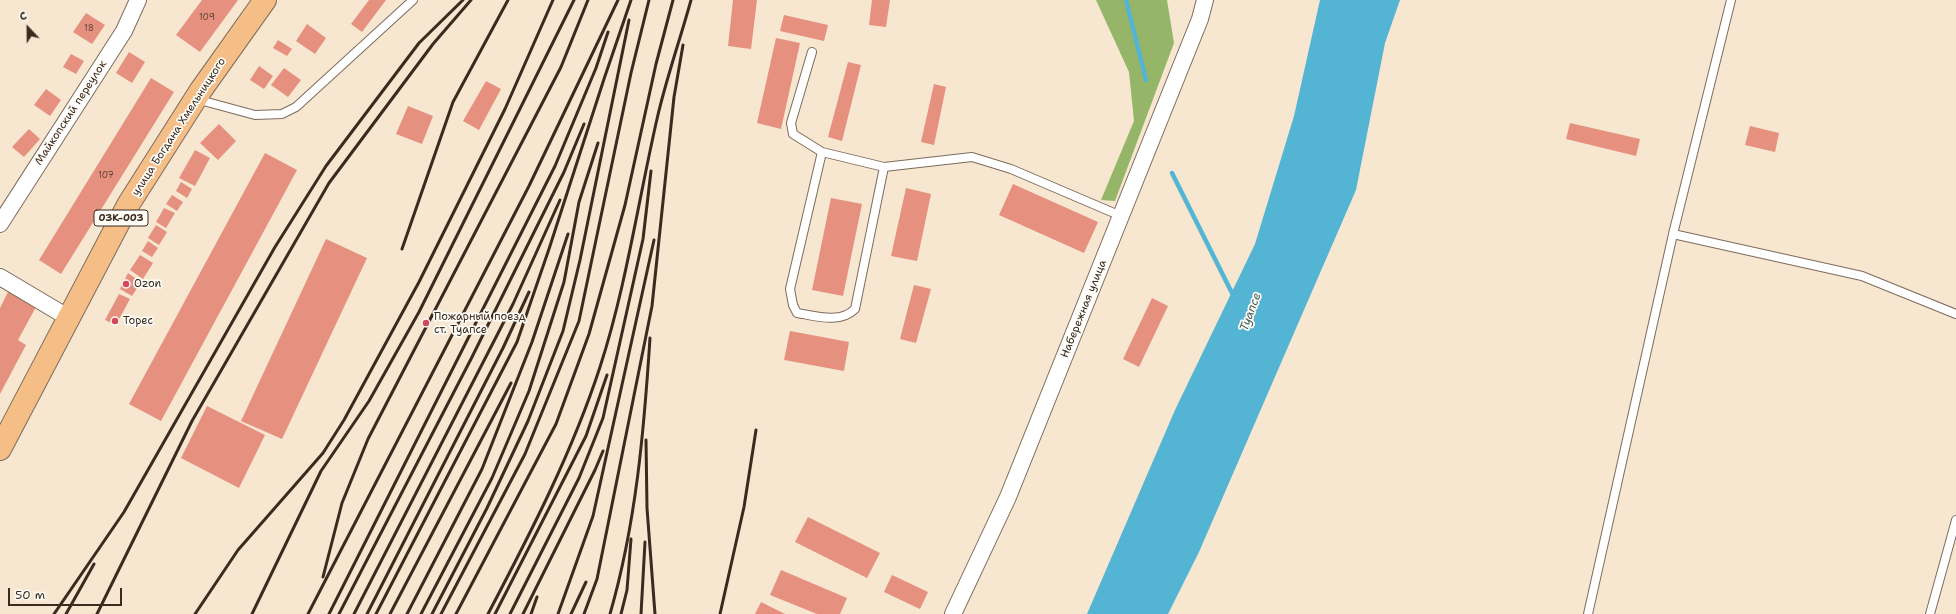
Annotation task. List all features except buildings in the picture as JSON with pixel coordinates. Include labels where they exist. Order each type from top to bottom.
[{"type":"main road","name":"улица Богдана Хмельницкого","points":[[0,449],[128,205],[196,99],[265,0]]},
{"type":"street","name":"Майкопский переулок","points":[[0,224],[124,31],[138,0]]},
{"type":"street","name":"Набережная улица","points":[[953,614],[1008,497],[1200,19],[1205,0]]},
{"type":"street","points":[[0,277],[69,318]]},
{"type":"lane","points":[[196,99],[255,115],[282,114],[296,107],[413,0]]},
{"type":"lane","points":[[1588,614],[1673,234],[1731,0]]},
{"type":"lane","points":[[812,52],[791,123],[793,134],[822,152],[884,166],[972,157],[1011,168],[1121,216]]},
{"type":"lane","points":[[822,152],[790,289],[793,305],[797,313],[834,318],[849,315],[855,309],[884,166]]},
{"type":"lane","points":[[1673,234],[1862,276],[1956,314]]},
{"type":"lane","points":[[1930,614],[1956,520]]},
{"type":"green space","points":[[1096,0],[1167,0],[1174,43],[1115,201],[1101,200],[1134,121],[1129,72]]},
{"type":"water","name":"Туапсе","points":[[1320,0],[1400,0],[1385,43],[1356,190],[1199,552],[1168,614],[1087,614],[1175,410],[1255,244],[1294,116]]},
{"type":"waterway","points":[[1126,0],[1146,80]]},
{"type":"waterway","points":[[1172,173],[1234,297]]},
{"type":"railway","points":[[54,614],[124,512],[275,247],[326,166],[419,43],[463,0]]},
{"type":"railway","points":[[97,614],[192,421],[329,183],[433,44],[471,0]]},
{"type":"railway","points":[[402,249],[453,102],[508,0]]},
{"type":"railway","points":[[195,614],[238,550],[323,453],[344,420],[419,282],[505,109],[553,0]]},
{"type":"railway","points":[[252,614],[321,471],[369,401],[419,312],[574,0]]},
{"type":"railway","points":[[323,577],[342,503],[368,439],[561,67],[588,0]]},
{"type":"railway","points":[[308,614],[529,186],[618,0]]},
{"type":"railway","points":[[376,614],[517,342],[631,0]]},
{"type":"railway","points":[[441,614],[525,454],[579,321],[631,73],[649,0]]},
{"type":"railway","points":[[456,614],[556,424],[589,334],[625,205],[656,64],[673,0]]},
{"type":"railway","points":[[488,614],[549,493],[577,431],[600,367],[617,306],[661,104],[691,0]]},
{"type":"railway","points":[[432,614],[487,508],[528,421],[563,331],[580,260],[629,20]]},
{"type":"railway","points":[[329,614],[555,166],[596,68],[608,32]]},
{"type":"railway","points":[[584,614],[597,579],[652,306],[674,97],[683,45]]},
{"type":"railway","points":[[339,614],[471,359],[564,172],[584,124]]},
{"type":"railway","points":[[421,614],[492,478],[529,391],[564,282],[579,202],[598,143]]},
{"type":"railway","points":[[510,614],[579,478],[603,418],[643,239],[651,171]]},
{"type":"railway","points":[[354,614],[513,304],[560,200]]},
{"type":"railway","points":[[407,614],[482,469],[532,342],[568,234]]},
{"type":"railway","points":[[558,614],[593,516],[654,240]]},
{"type":"railway","points":[[367,614],[503,348],[529,292]]},
{"type":"railway","points":[[610,614],[626,546],[638,477],[650,338]]},
{"type":"railway","points":[[495,614],[586,436],[607,375]]},
{"type":"railway","points":[[390,614],[511,383]]},
{"type":"railway","points":[[720,614],[744,507],[756,430]]},
{"type":"railway","points":[[646,440],[647,508],[655,614]]},
{"type":"railway","points":[[523,614],[603,451]]},
{"type":"railway","points":[[621,614],[627,590],[631,539]]},
{"type":"railway","points":[[641,614],[645,542]]},
{"type":"railway","points":[[66,614],[94,564]]},
{"type":"railway","points":[[571,614],[586,582]]},
{"type":"railway","points":[[531,614],[537,597]]},
{"type":"place","name":"Ozon","points":[[126,284]]},
{"type":"place","name":"Торес","points":[[115,321]]},
{"type":"place","name":"Пожарный поезд ст. Туапсе","points":[[426,323]]}]
